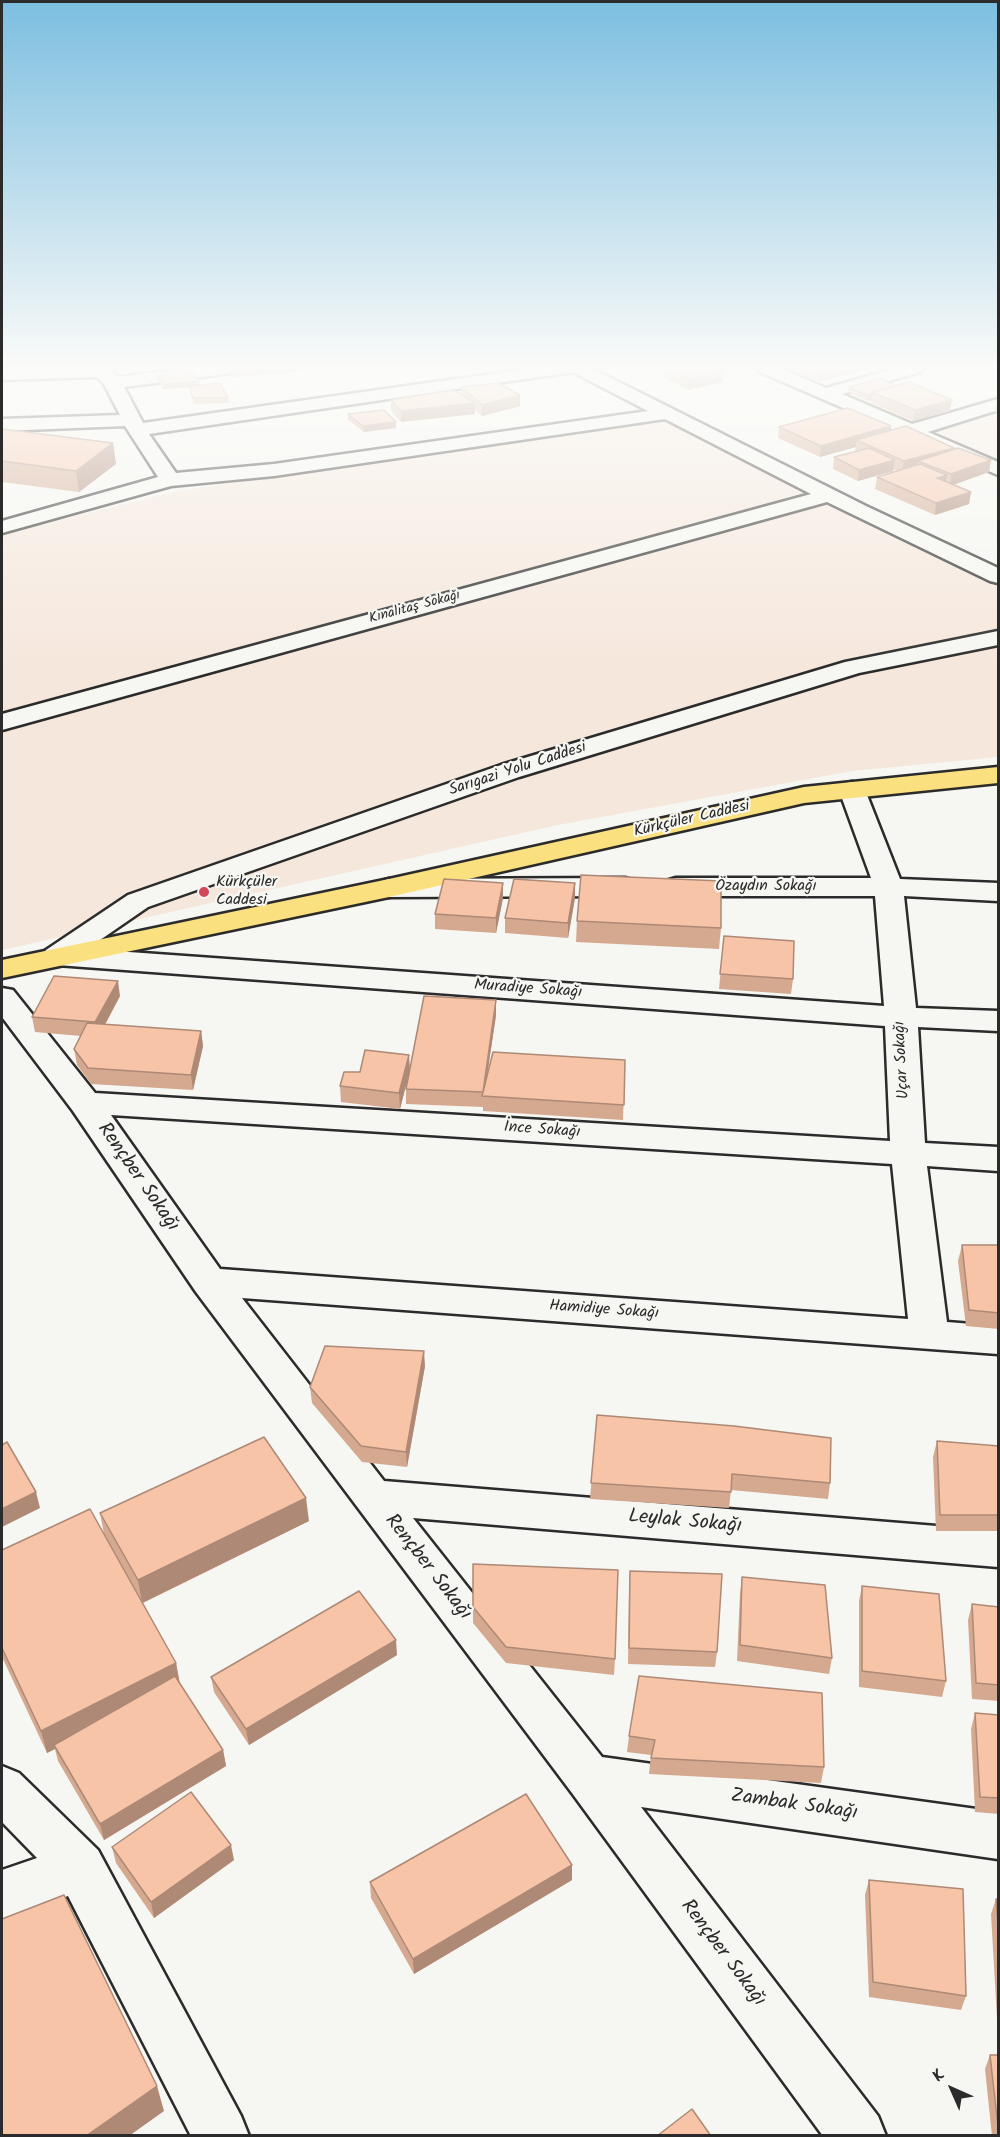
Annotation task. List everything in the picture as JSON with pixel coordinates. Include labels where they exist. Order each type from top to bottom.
[{"type":"main road","name":"Kürkçüler Caddesi","points":[[2,969],[388,888],[804,795],[999,775]]},
{"type":"street","points":[[162,468],[170,480]]},
{"type":"street","points":[[2,527],[170,480],[290,468]]},
{"type":"street","points":[[776,468],[999,576]]},
{"type":"street","name":"Kınalıtaş Sokağı","points":[[2,723],[829,495]]},
{"type":"street","name":"Sarıgazi Yolu Caddesi","points":[[57,956],[138,901],[510,771],[854,667],[999,639]]},
{"type":"street","name":"Uçar Sokağı","points":[[852,790],[889,887],[901,1017],[908,1153],[930,1335]]},
{"type":"street","name":"Özaydın Sokağı","points":[[388,888],[889,887],[999,892]]},
{"type":"street","name":"Muradiye Sokağı","points":[[57,956],[901,1017],[999,1021]]},
{"type":"street","name":"Rençber Sokağı","points":[[2,997],[85,1102],[208,1282],[589,1777],[858,2136]]},
{"type":"street","name":"İnce Sokağı","points":[[85,1102],[999,1159]]},
{"type":"street","name":"Hamidiye Sokağı","points":[[208,1282],[999,1340]]},
{"type":"street","name":"Leylak Sokağı","points":[[372,1497],[999,1549]]},
{"type":"street","name":"Zambak Sokağı","points":[[589,1777],[999,1835]]},
{"type":"street","points":[[2,1790],[80,1867],[221,2136]]},
{"type":"street","points":[[2,1895],[80,1867]]},
{"type":"shaded area","points":[[335,468],[766,468],[998,582],[998,757],[852,771],[558,825],[2,950],[2,534],[177,491]]},
{"type":"building","points":[[52,468],[80,468],[76,471]]},
{"type":"building","points":[[908,468],[929,468],[947,475],[937,478],[971,492],[936,503],[877,477]]},
{"type":"building","points":[[935,468],[969,468],[951,474]]},
{"type":"building","points":[[581,875],[721,881],[721,928],[577,921]]},
{"type":"building","points":[[444,879],[503,883],[496,918],[435,914]]},
{"type":"building","points":[[514,879],[575,883],[568,923],[505,918]]},
{"type":"building","points":[[724,936],[794,941],[793,979],[720,974]]},
{"type":"building","points":[[54,976],[118,981],[95,1022],[32,1017]]},
{"type":"building","points":[[424,996],[496,1000],[483,1092],[406,1089]]},
{"type":"building","points":[[87,1023],[201,1031],[191,1075],[88,1068],[74,1049]]},
{"type":"building","points":[[365,1050],[409,1055],[399,1093],[340,1086],[344,1072],[360,1072]]},
{"type":"building","points":[[493,1052],[625,1060],[624,1105],[482,1096]]},
{"type":"building","points":[[962,1245],[999,1245],[999,1313],[969,1310]]},
{"type":"building","points":[[325,1346],[424,1351],[406,1452],[361,1446],[310,1387]]},
{"type":"building","points":[[597,1415],[734,1426],[831,1438],[830,1483],[732,1474],[731,1492],[591,1483]]},
{"type":"building","points":[[264,1437],[306,1498],[138,1580],[100,1513]]},
{"type":"building","points":[[937,1441],[999,1446],[999,1515],[940,1515]]},
{"type":"building","points":[[7,1442],[36,1492],[2,1509],[2,1445]]},
{"type":"building","points":[[90,1509],[176,1663],[41,1731],[2,1648],[2,1550]]},
{"type":"building","points":[[473,1564],[618,1570],[615,1659],[506,1647],[473,1607]]},
{"type":"building","points":[[630,1571],[722,1574],[717,1652],[629,1648]]},
{"type":"building","points":[[742,1577],[825,1585],[832,1658],[740,1645]]},
{"type":"building","points":[[862,1586],[939,1594],[946,1681],[862,1671]]},
{"type":"building","points":[[359,1591],[396,1640],[246,1729],[211,1677]]},
{"type":"building","points":[[972,1604],[999,1607],[999,1685],[976,1683]]},
{"type":"building","points":[[175,1676],[223,1750],[100,1824],[54,1745]]},
{"type":"building","points":[[639,1676],[822,1693],[824,1767],[651,1758],[655,1740],[629,1736]]},
{"type":"building","points":[[975,1713],[999,1715],[999,1798],[980,1797]]},
{"type":"building","points":[[191,1792],[231,1845],[151,1902],[112,1847]]},
{"type":"building","points":[[526,1794],[572,1865],[413,1959],[370,1882]]},
{"type":"building","points":[[869,1880],[963,1889],[966,1996],[873,1982]]},
{"type":"building","points":[[64,1895],[157,2086],[86,2136],[2,2136],[2,1919]]},
{"type":"building","points":[[996,1899],[999,1899],[999,1936]]},
{"type":"building","points":[[990,2055],[999,2055],[999,2135]]},
{"type":"building","points":[[692,2109],[711,2136],[657,2136]]},
{"type":"place","name":"Kürkçüler Caddesi","points":[[204,892]]}]
